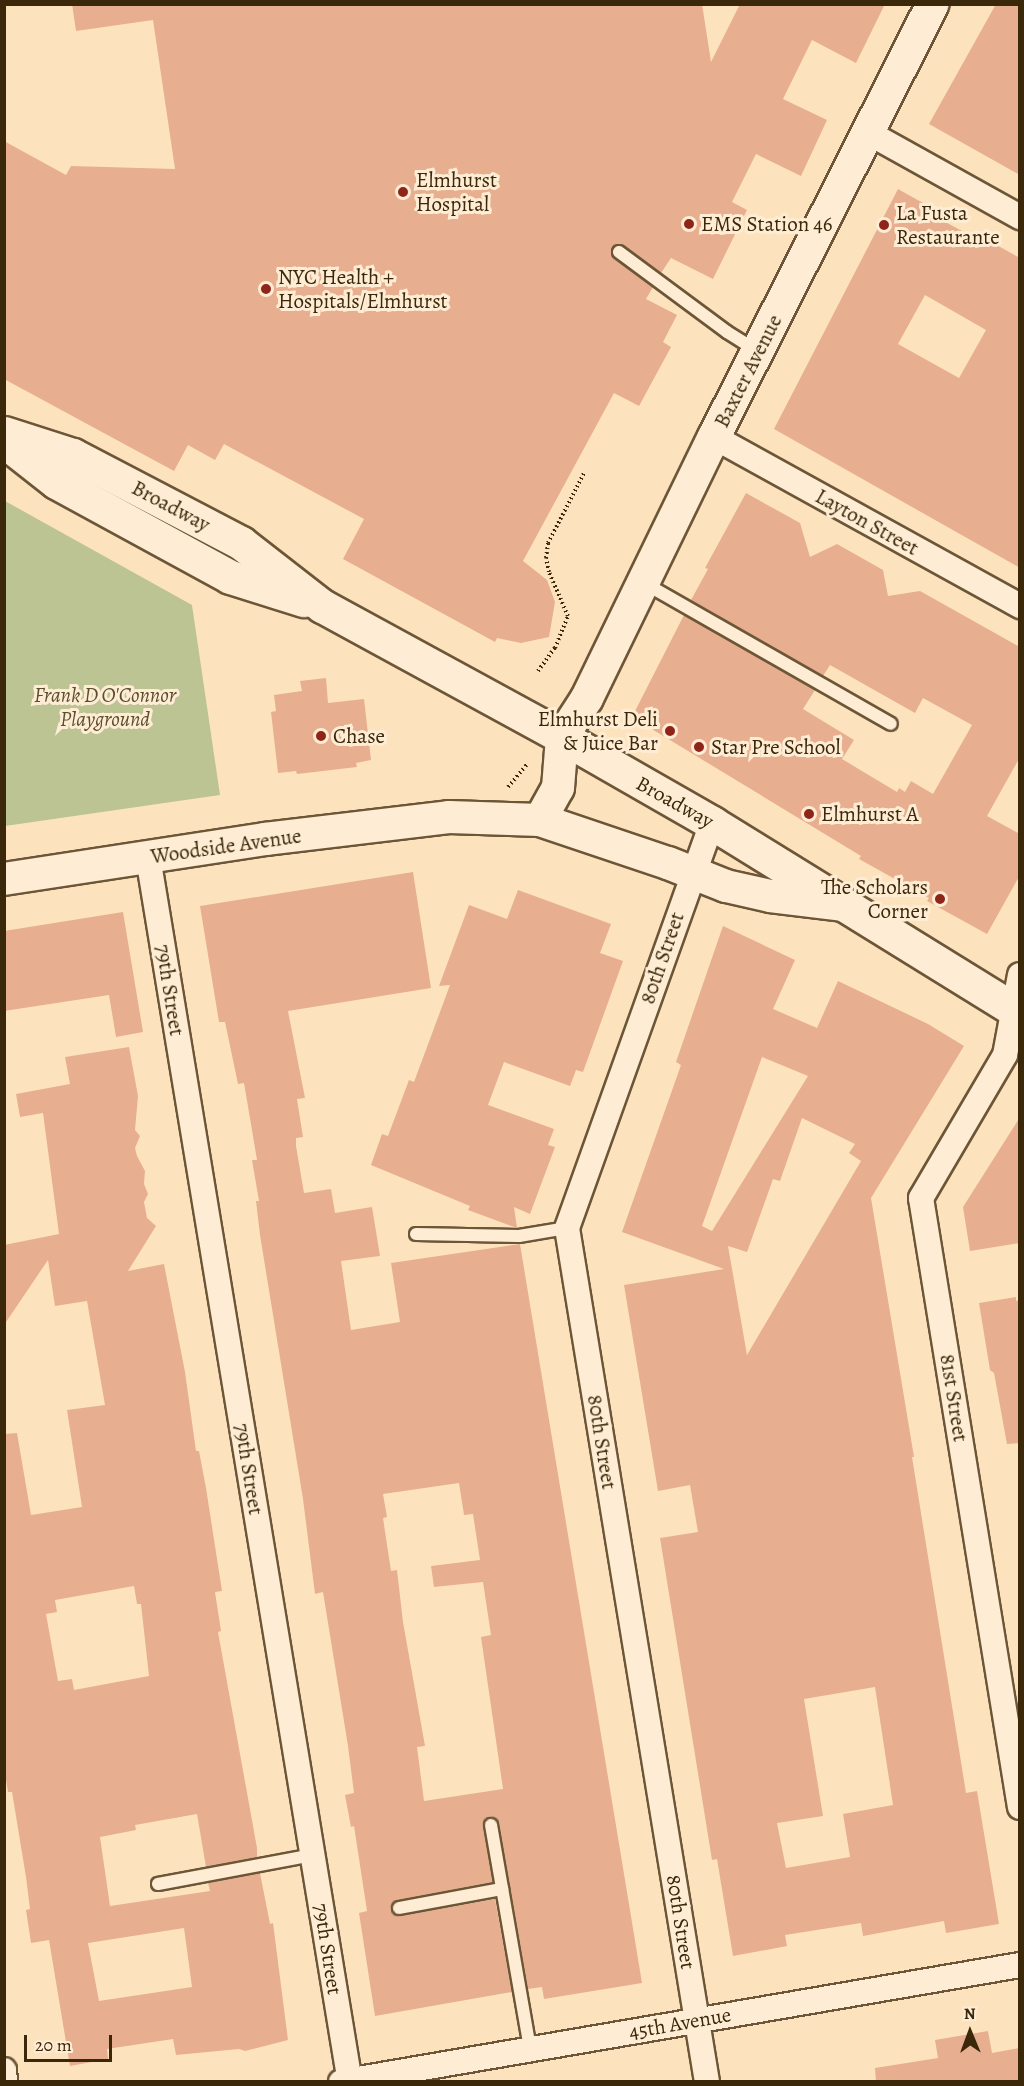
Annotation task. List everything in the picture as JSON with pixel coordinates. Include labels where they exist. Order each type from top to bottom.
[{"type":"main road","name":"Broadway","points":[[4,433],[73,455],[241,543],[322,606],[562,737],[712,823],[1016,1011]]},
{"type":"main road","name":"Broadway","points":[[4,441],[56,482],[230,577],[322,606]]},
{"type":"street","name":"Baxter Avenue","points":[[562,737],[587,698],[714,437],[933,4]]},
{"type":"street","points":[[869,133],[1020,217]]},
{"type":"street","name":"Layton Street","points":[[714,437],[1020,606]]},
{"type":"street","points":[[540,820],[558,788],[562,737]]},
{"type":"street","name":"Woodside Avenue","points":[[4,879],[266,839],[449,817],[540,820],[693,872],[726,886],[770,896],[844,905]]},
{"type":"street","name":"80th Street","points":[[707,2082],[567,1228],[712,823]]},
{"type":"street","name":"79th Street","points":[[148,857],[313,1856],[347,2081]]},
{"type":"street","name":"81st Street","points":[[1020,975],[1016,1011],[1005,1055],[921,1198],[1020,1807]]},
{"type":"street","name":"45th Avenue","points":[[347,2081],[1020,1965]]},
{"type":"street","points":[[4,2070],[5,2082]]},
{"type":"lane","points":[[619,252],[727,332],[758,352]]},
{"type":"lane","points":[[644,583],[891,724]]},
{"type":"lane","points":[[416,1234],[519,1236],[567,1228]]},
{"type":"lane","points":[[491,1825],[530,2049]]},
{"type":"lane","points":[[158,1884],[313,1856]]},
{"type":"lane","points":[[399,1908],[502,1889]]},
{"type":"path","points":[[538,671],[555,648],[568,616],[547,565],[548,543],[584,473]]},
{"type":"path","points":[[504,790],[523,767],[562,737]]},
{"type":"green space","name":"Frank D O'Connor Playground","points":[[5,501],[192,605],[220,795],[5,826]]},
{"type":"building","name":"Elmhurst Hospital","points":[[72,4],[702,4],[711,62],[740,4],[885,4],[856,63],[812,40],[783,99],[827,120],[801,176],[756,154],[732,202],[747,210],[713,279],[671,258],[661,273],[623,245],[616,244],[612,248],[614,258],[653,287],[646,299],[677,315],[663,342],[671,347],[639,406],[614,393],[523,561],[547,580],[555,602],[549,637],[521,643],[497,638],[495,642],[343,559],[364,519],[224,444],[215,460],[188,445],[174,471],[4,379],[4,141],[66,175],[71,166],[175,169],[153,20],[76,31]]},
{"type":"building","points":[[996,4],[1020,4],[1020,175],[929,124]]},
{"type":"building","points":[[898,189],[932,208],[929,213],[973,237],[975,233],[1020,258],[1020,568],[774,429]],"holes":[[[925,295],[986,330],[959,378],[898,344]]]},
{"type":"building","points":[[746,493],[800,523],[810,557],[837,544],[883,570],[888,596],[920,591],[1020,647],[1020,757],[987,816],[1020,834],[1020,875],[987,934],[927,901],[929,898],[859,859],[861,856],[632,717],[684,615],[815,690],[803,709],[854,740],[842,759],[897,792],[899,788],[905,792],[911,781],[933,794],[972,725],[923,698],[915,713],[830,665],[823,676],[691,600],[708,569],[705,568]]},
{"type":"building","name":"Chase","points":[[326,678],[328,703],[364,699],[371,760],[356,763],[357,767],[297,774],[296,771],[278,773],[271,712],[276,711],[274,695],[302,691],[300,681]]},
{"type":"building","points":[[413,872],[431,988],[288,1011],[305,1098],[297,1099],[303,1137],[296,1138],[304,1193],[331,1189],[335,1213],[372,1207],[380,1256],[341,1261],[351,1330],[400,1322],[391,1263],[520,1244],[642,1983],[544,1999],[542,1987],[528,1989],[499,1824],[490,1817],[485,1819],[483,1826],[493,1882],[398,1900],[391,1909],[393,1914],[400,1916],[495,1899],[512,1992],[375,2016],[359,1913],[367,1911],[354,1826],[351,1827],[345,1795],[354,1793],[348,1746],[323,1592],[315,1594],[303,1499],[260,1235],[256,1201],[259,1201],[252,1160],[257,1160],[244,1083],[238,1084],[225,1022],[219,1022],[200,906]],"holes":[[[459,1483],[464,1515],[473,1514],[480,1560],[431,1566],[434,1587],[483,1582],[491,1635],[481,1637],[503,1789],[424,1801],[417,1747],[425,1746],[403,1622],[397,1570],[391,1571],[383,1518],[387,1517],[383,1494]]]},
{"type":"building","points":[[518,890],[611,924],[600,953],[623,961],[583,1072],[576,1070],[570,1086],[504,1062],[488,1105],[554,1129],[548,1145],[555,1147],[530,1214],[514,1207],[517,1228],[468,1210],[470,1206],[371,1165],[382,1134],[388,1136],[409,1080],[414,1082],[450,985],[439,986],[469,905],[507,919]]},
{"type":"building","points":[[123,912],[143,1032],[116,1037],[109,995],[4,1011],[4,931]]},
{"type":"building","points":[[723,926],[795,960],[773,1009],[817,1028],[838,981],[928,1024],[964,1046],[871,1198],[966,1793],[977,1791],[999,1924],[946,1933],[944,1921],[863,1936],[861,1923],[785,1935],[787,1946],[733,1956],[717,1859],[712,1860],[660,1538],[698,1532],[690,1485],[658,1491],[624,1285],[724,1269],[622,1232],[681,1065],[676,1062]],"holes":[[[762,1057],[808,1076],[712,1231],[702,1226]],[[802,1118],[855,1144],[849,1153],[861,1161],[747,1355],[728,1246],[747,1252],[773,1179],[780,1181]],[[875,1687],[893,1805],[843,1814],[850,1857],[786,1868],[777,1823],[823,1816],[804,1699]]]},
{"type":"building","points":[[129,1047],[138,1096],[135,1130],[140,1136],[135,1148],[145,1171],[144,1184],[148,1194],[144,1202],[147,1218],[156,1226],[128,1271],[164,1264],[185,1372],[196,1451],[199,1451],[206,1488],[222,1591],[215,1592],[221,1631],[218,1632],[257,1848],[257,1857],[206,1867],[197,1814],[135,1825],[136,1830],[100,1837],[110,1906],[210,1891],[208,1883],[260,1873],[270,1924],[273,1923],[288,2040],[245,2051],[239,2049],[176,2055],[173,2039],[107,2049],[108,2059],[70,2066],[49,1940],[31,1943],[26,1910],[30,1909],[26,1877],[12,1792],[8,1792],[4,1767],[4,1434],[17,1433],[31,1515],[82,1507],[67,1410],[105,1405],[87,1301],[55,1306],[48,1260],[4,1325],[4,1245],[59,1234],[43,1113],[20,1117],[16,1094],[70,1084],[65,1057]],"holes":[[[134,1586],[137,1604],[141,1604],[149,1676],[74,1690],[72,1679],[58,1681],[46,1614],[57,1612],[55,1600]],[[184,1928],[192,1987],[99,2001],[88,1943]]]},
{"type":"building","points":[[1020,1117],[1020,1243],[970,1251],[963,1207]]},
{"type":"building","points":[[1016,1297],[1016,1301],[1020,1300],[1020,1443],[1007,1444],[994,1373],[990,1370],[979,1303]]},
{"type":"building","points":[[988,2031],[992,2053],[1020,2048],[1020,2082],[876,2082],[875,2068],[938,2058],[935,2040]]},
{"type":"place","name":"Elmhurst Hospital","points":[[403,192]]},
{"type":"place","name":"EMS Station 46","points":[[689,224]]},
{"type":"place","name":"La Fusta Restaurante","points":[[884,225]]},
{"type":"place","name":"NYC Health + Hospitals/Elmhurst","points":[[266,289]]},
{"type":"place","name":"Elmhurst Deli & Juice Bar","points":[[670,731]]},
{"type":"place","name":"Chase","points":[[321,736]]},
{"type":"place","name":"Star Pre School","points":[[699,747]]},
{"type":"place","name":"Elmhurst A","points":[[809,814]]},
{"type":"place","name":"The Scholars Corner","points":[[940,899]]}]
